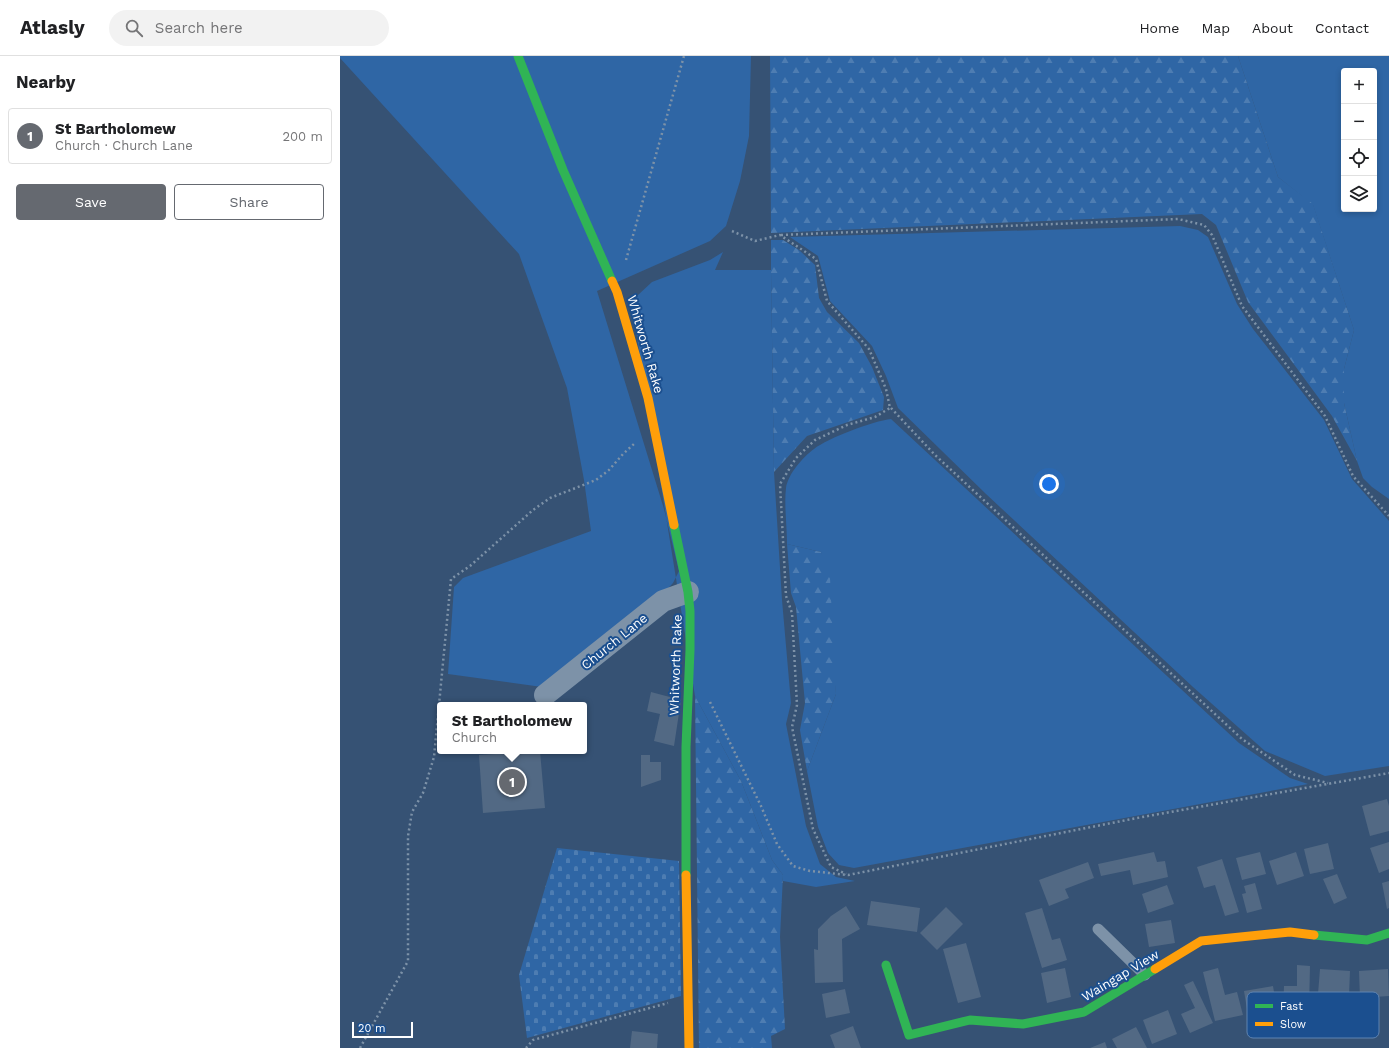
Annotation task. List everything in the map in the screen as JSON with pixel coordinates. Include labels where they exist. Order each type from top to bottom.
[{"type":"street","name":"Whitworth Rake","points":[[518,56],[563,170],[617,292],[648,398],[688,592],[690,614],[686,746],[686,857],[690,1048]]},
{"type":"street","name":"Church Lane","points":[[545,695],[663,601],[688,592]]},
{"type":"street","name":"Waingap View","points":[[886,965],[909,1035],[970,1020],[1023,1024],[1084,1012],[1201,941],[1290,932],[1367,940],[1389,933]]},
{"type":"lane","points":[[1098,929],[1145,975]]},
{"type":"path","points":[[626,261],[684,56]]},
{"type":"path","points":[[732,231],[755,241],[780,235],[1178,219],[1204,225],[1212,235],[1242,306],[1325,416],[1353,476],[1389,516]]},
{"type":"path","points":[[780,235],[816,259],[827,301],[870,349],[886,389],[890,408],[935,455],[1242,739],[1295,775],[1331,783]]},
{"type":"path","points":[[848,875],[831,867],[813,829],[792,727],[797,705],[792,614],[786,596],[780,484],[796,458],[815,440],[847,425],[875,417],[890,408]]},
{"type":"path","points":[[439,702],[450,581],[470,566],[533,510],[550,498],[596,480],[609,470],[636,442],[656,435]]},
{"type":"path","points":[[709,701],[761,806],[777,844],[793,866],[810,872],[848,875],[1137,818],[1389,773]]},
{"type":"path","points":[[360,1048],[408,960],[408,836],[412,812],[423,793],[434,757],[437,724]]},
{"type":"path","points":[[526,1048],[533,1040],[673,1002],[688,1000]]},
{"type":"green space","points":[[340,56],[751,56],[749,136],[740,181],[726,226],[710,241],[597,291],[664,509],[679,571],[673,583],[661,596],[542,687],[448,674],[454,587],[463,578],[591,531],[584,480],[567,388],[519,254],[340,58]]},
{"type":"green space","points":[[770,56],[1238,56],[1278,177],[1313,204],[1354,330],[1344,369],[1344,403],[1357,461],[1332,416],[1248,302],[1216,225],[1202,214],[771,233]]},
{"type":"green space","points":[[1238,56],[1389,56],[1389,499],[1372,487],[1363,478],[1357,461],[1344,403],[1344,369],[1354,330],[1313,205],[1278,177]]},
{"type":"green space","points":[[1180,226],[1198,230],[1208,237],[1237,304],[1253,329],[1324,420],[1352,479],[1389,521],[1389,766],[1325,776],[1265,751],[1193,687],[986,494],[898,408],[886,376],[872,346],[830,301],[818,256],[790,237]]},
{"type":"green space","points":[[771,240],[783,240],[799,250],[815,265],[819,298],[827,312],[859,343],[872,367],[884,397],[883,410],[807,436],[774,472],[771,270]]},
{"type":"green space","points":[[723,252],[715,270],[771,270],[774,472],[782,600],[791,703],[786,724],[806,826],[820,864],[836,877],[855,881],[816,887],[783,881],[783,875],[772,860],[741,781],[695,696],[632,306],[638,295],[652,282],[710,260]]},
{"type":"green space","points":[[891,419],[1239,743],[1290,778],[1308,784],[854,868],[839,865],[828,853],[818,827],[807,771],[836,694],[821,552],[787,544],[785,494],[790,477],[801,461],[810,452],[829,440],[851,431],[883,420]]},
{"type":"green space","points":[[787,544],[821,552],[830,578],[836,694],[807,771],[800,730],[805,703],[796,607],[791,593]]},
{"type":"green space","points":[[695,696],[741,781],[772,860],[783,875],[780,937],[785,1029],[771,1036],[772,1048],[699,1048]]},
{"type":"green space","points":[[557,848],[679,861],[681,996],[527,1038],[519,975]]},
{"type":"building","points":[[651,692],[681,700],[674,746],[654,741],[660,714],[647,711]]},
{"type":"building","points":[[540,754],[545,808],[483,813],[479,755]]},
{"type":"building","points":[[641,755],[650,755],[650,762],[661,762],[661,780],[641,787]]},
{"type":"building","points":[[1387,799],[1389,806],[1389,831],[1370,836],[1362,806]]},
{"type":"building","points":[[1389,842],[1389,869],[1379,873],[1370,848]]},
{"type":"building","points":[[1328,843],[1334,869],[1310,874],[1304,849]]},
{"type":"building","points":[[1154,852],[1157,862],[1165,861],[1168,877],[1133,885],[1130,870],[1101,876],[1098,864]]},
{"type":"building","points":[[1260,852],[1266,874],[1242,880],[1236,858]]},
{"type":"building","points":[[1296,852],[1304,876],[1277,885],[1269,861]]},
{"type":"building","points":[[1222,859],[1239,912],[1225,916],[1215,885],[1204,888],[1197,867]]},
{"type":"building","points":[[1088,862],[1094,878],[1065,889],[1069,898],[1049,906],[1039,880]]},
{"type":"building","points":[[1337,874],[1347,898],[1334,904],[1323,879]]},
{"type":"building","points":[[1389,881],[1389,908],[1387,909],[1382,883]]},
{"type":"building","points":[[1255,883],[1262,909],[1247,913],[1242,894],[1246,893],[1244,886]]},
{"type":"building","points":[[1167,885],[1174,904],[1148,913],[1142,894]]},
{"type":"building","points":[[871,901],[920,908],[917,932],[867,925]]},
{"type":"building","points":[[846,906],[860,929],[842,939],[843,982],[815,983],[814,949],[818,950],[818,929],[831,916]]},
{"type":"building","points":[[946,907],[963,924],[937,950],[920,933]]},
{"type":"building","points":[[1042,908],[1052,940],[1060,938],[1067,960],[1042,968],[1025,913]]},
{"type":"building","points":[[1171,920],[1175,943],[1149,947],[1145,924]]},
{"type":"building","points":[[966,943],[981,997],[958,1003],[943,949]]},
{"type":"building","points":[[1297,965],[1310,966],[1309,992],[1284,992],[1284,986],[1297,986]]},
{"type":"building","points":[[1065,968],[1071,997],[1047,1003],[1041,973]]},
{"type":"building","points":[[1218,968],[1225,995],[1237,992],[1243,1015],[1215,1021],[1203,972]]},
{"type":"building","points":[[1320,969],[1350,971],[1349,992],[1318,992]]},
{"type":"building","points":[[1388,969],[1389,996],[1379,997],[1379,992],[1360,992],[1359,971]]},
{"type":"building","points":[[1193,981],[1213,1023],[1190,1033],[1181,1014],[1195,1008],[1184,985]]},
{"type":"building","points":[[1273,986],[1274,992],[1247,992],[1247,1009],[1244,991]]},
{"type":"building","points":[[845,989],[850,1013],[826,1018],[822,994]]},
{"type":"building","points":[[1168,1010],[1177,1034],[1152,1044],[1143,1020]]},
{"type":"building","points":[[853,1026],[861,1048],[835,1048],[830,1035]]},
{"type":"building","points":[[1136,1027],[1147,1048],[1117,1048],[1112,1039]]},
{"type":"building","points":[[632,1031],[658,1034],[657,1048],[630,1048]]},
{"type":"building","points":[[1105,1042],[1107,1048],[1090,1048]]},
{"type":"traffic: fast","points":[[518,56],[563,170],[612,281]]},
{"type":"traffic: fast","points":[[674,525],[688,592],[690,611],[686,747],[686,875]]},
{"type":"traffic: fast","points":[[1314,935],[1367,940],[1389,933]]},
{"type":"traffic: fast","points":[[886,965],[909,1035],[970,1020],[1023,1024],[1084,1012],[1155,969]]},
{"type":"traffic: slow","points":[[612,281],[617,292],[648,398],[674,525]]},
{"type":"traffic: slow","points":[[686,875],[689,1048]]},
{"type":"traffic: slow","points":[[1155,969],[1201,941],[1290,932],[1314,935]]},
{"type":"place","name":"St Bartholomew","points":[[512,782]]}]
